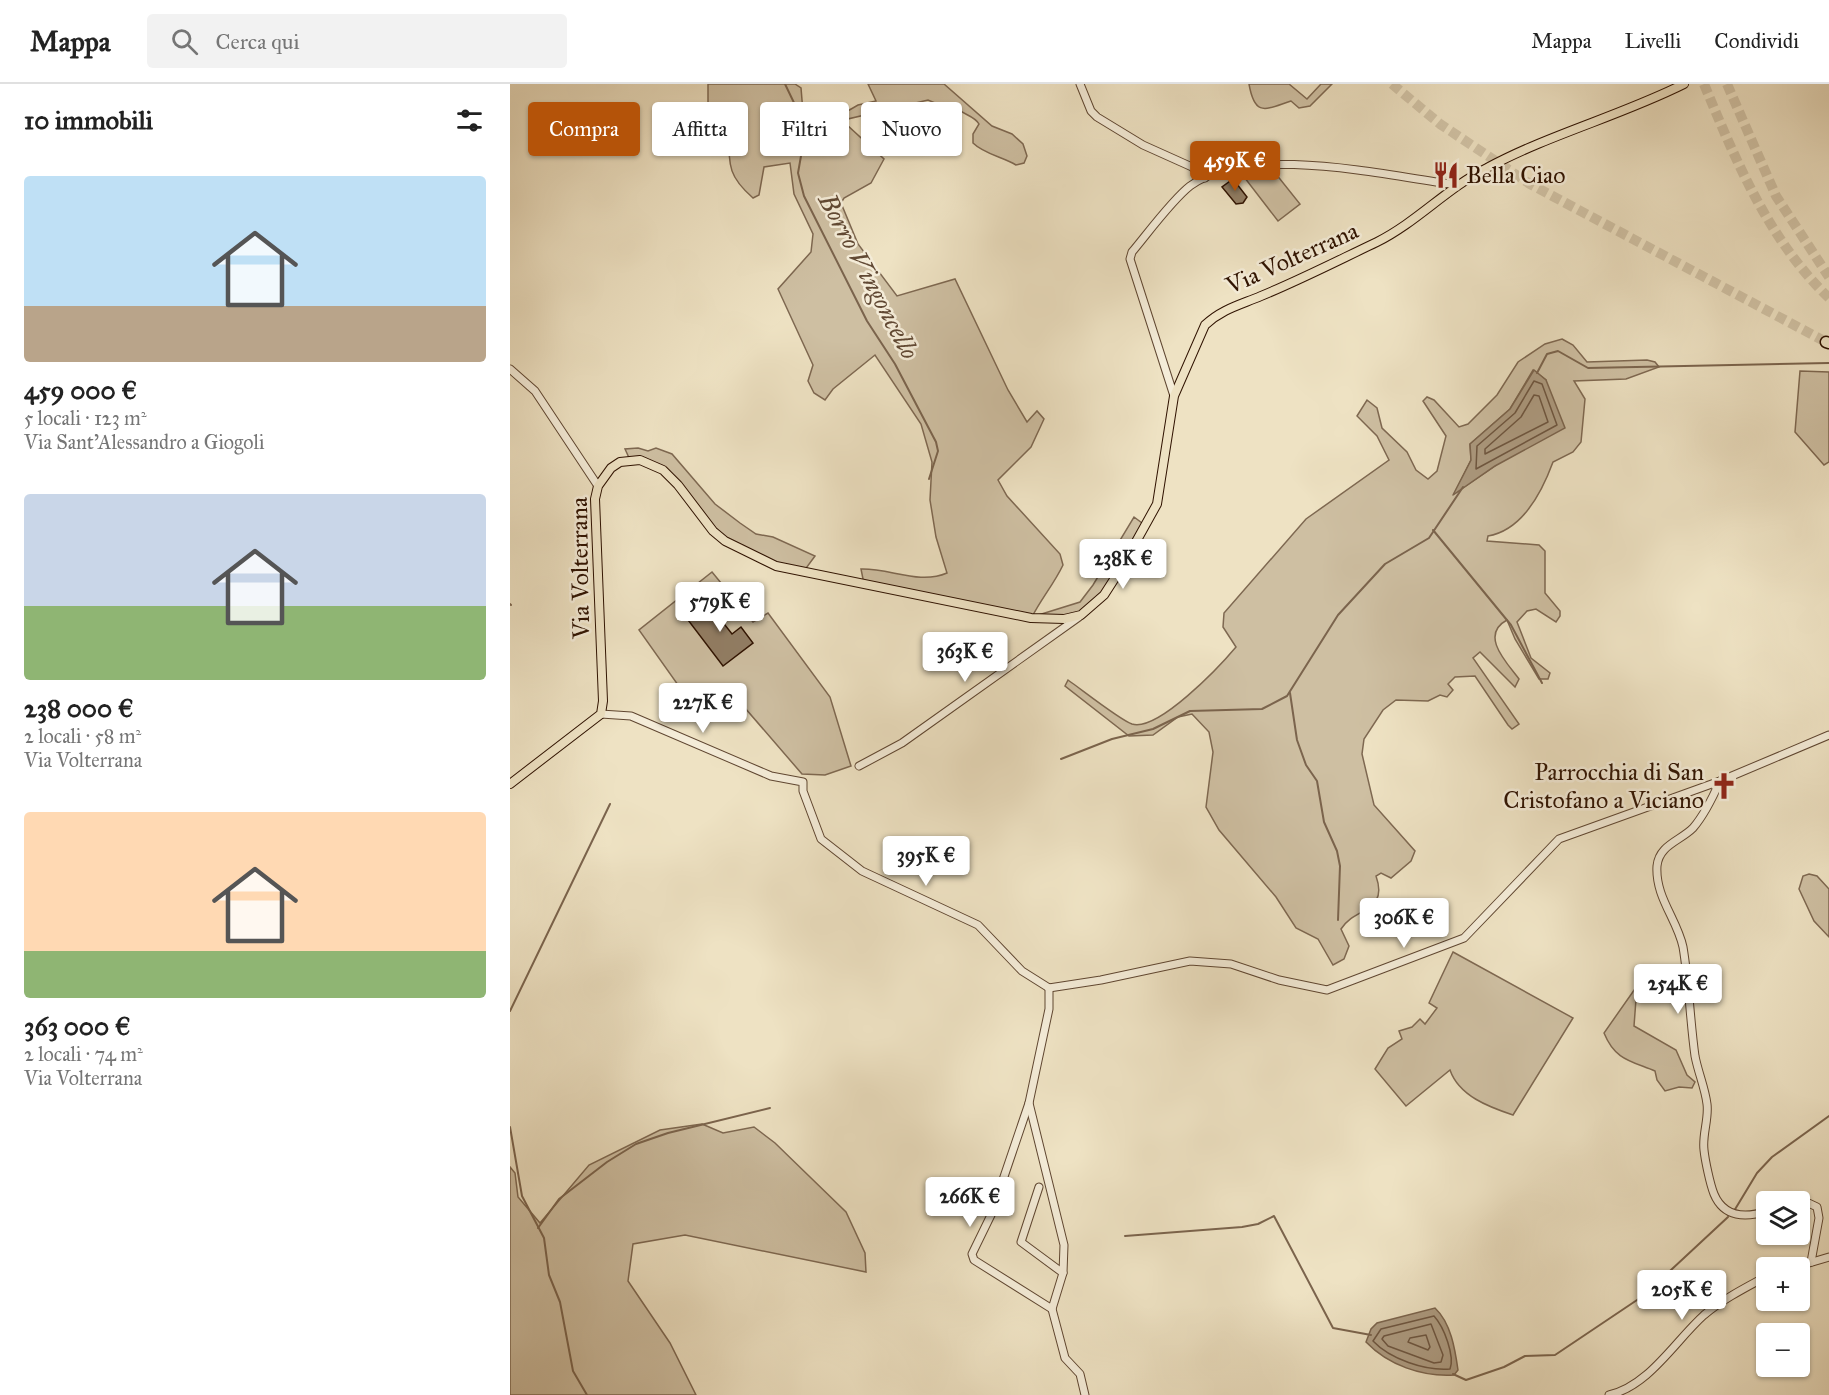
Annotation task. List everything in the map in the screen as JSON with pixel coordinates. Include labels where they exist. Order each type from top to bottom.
[{"type":"main road","name":"Via Volterrana","points":[[601,714],[603,701],[595,521],[598,486],[603,477],[620,462],[640,460],[663,470],[678,485],[713,531],[725,542],[776,566],[1031,618],[1064,619],[1081,615],[1104,595],[1157,504],[1174,396],[1205,325],[1214,317],[1226,309],[1261,296],[1380,240],[1407,225],[1457,185],[1516,153],[1618,115],[1684,84]]},
{"type":"main road","points":[[510,784],[601,714]]},
{"type":"street","points":[[1080,84],[1090,111],[1097,117],[1143,145],[1184,162],[1205,178]]},
{"type":"street","points":[[1174,396],[1130,259],[1132,252],[1189,187],[1227,170],[1266,164],[1332,168],[1457,185]]},
{"type":"street","points":[[510,369],[536,391],[598,486]]},
{"type":"street","name":"Via Volterrana","points":[[859,766],[902,743],[1081,615]]},
{"type":"street","points":[[601,714],[631,716],[771,776],[803,782],[803,791],[821,839],[862,871],[978,925],[1022,971],[1049,988],[1190,961],[1231,964],[1279,980],[1328,990],[1464,938],[1559,838],[1720,781],[1829,735]]},
{"type":"street","points":[[1720,781],[1711,802],[1694,827],[1663,851],[1657,866],[1658,882],[1669,914],[1678,929],[1683,948],[1696,1057],[1707,1106],[1704,1149],[1714,1194],[1720,1203],[1739,1217],[1756,1215]]},
{"type":"street","points":[[1049,988],[1049,1009],[1029,1103],[991,1215],[972,1254],[974,1260],[1052,1309]]},
{"type":"street","points":[[1029,1103],[1064,1245],[1063,1273],[1052,1309],[1065,1358],[1080,1374],[1085,1395]]},
{"type":"street","points":[[1040,1187],[1021,1242],[1063,1273]]},
{"type":"street","points":[[1810,1204],[1817,1207],[1819,1218],[1811,1262],[1829,1257]]},
{"type":"street","points":[[1609,1395],[1648,1373],[1704,1316],[1726,1299],[1756,1282]]},
{"type":"shaded area","points":[[708,84],[795,84],[801,88],[802,102],[760,102],[760,156],[849,156],[849,127],[861,138],[861,156],[881,156],[884,159],[871,183],[844,198],[841,203],[858,244],[897,296],[955,279],[1008,390],[1027,422],[1037,411],[1044,419],[1031,447],[998,480],[1007,496],[1060,554],[1063,565],[1032,617],[1080,602],[1093,585],[1134,517],[1146,526],[1110,588],[1091,608],[1069,619],[1037,619],[864,584],[861,569],[915,577],[947,573],[936,537],[930,500],[932,462],[921,424],[875,355],[833,389],[825,400],[814,393],[808,381],[813,365],[778,289],[811,252],[813,234],[794,194],[790,163],[764,167],[759,195],[753,198],[735,177],[729,156],[748,156],[748,102],[708,102]]},
{"type":"shaded area","points":[[868,84],[944,84],[992,126],[1012,134],[1023,144],[1027,156],[1024,163],[1016,165],[977,147],[973,143],[973,134],[979,124],[962,112],[962,102],[928,100],[872,102],[876,101]]},
{"type":"shaded area","points":[[1249,84],[1289,84],[1307,99],[1321,84],[1332,84],[1310,106],[1299,108],[1291,101],[1263,108],[1255,102]]},
{"type":"shaded area","points":[[861,104],[861,116],[849,119],[849,110]]},
{"type":"shaded area","points":[[1265,167],[1269,171],[1272,169],[1300,204],[1278,221],[1241,173]]},
{"type":"shaded area","points":[[1562,339],[1573,345],[1587,362],[1647,360],[1655,362],[1659,367],[1626,379],[1574,381],[1585,399],[1581,442],[1573,452],[1553,462],[1537,497],[1521,518],[1500,532],[1488,536],[1487,541],[1539,545],[1545,551],[1545,593],[1560,611],[1556,622],[1536,609],[1527,611],[1517,622],[1531,658],[1550,673],[1548,679],[1539,679],[1515,639],[1507,620],[1499,626],[1495,633],[1495,641],[1519,679],[1515,687],[1480,652],[1473,658],[1519,724],[1512,729],[1508,725],[1475,676],[1455,677],[1448,684],[1453,690],[1447,697],[1440,695],[1428,701],[1396,700],[1383,710],[1364,739],[1362,754],[1374,805],[1415,851],[1411,861],[1391,878],[1381,873],[1376,876],[1379,888],[1378,897],[1374,903],[1341,929],[1349,946],[1344,959],[1333,965],[1318,939],[1296,928],[1276,897],[1219,830],[1206,807],[1213,752],[1209,732],[1192,714],[1178,717],[1153,735],[1129,736],[1065,686],[1068,680],[1132,724],[1143,724],[1172,708],[1203,682],[1236,647],[1223,627],[1224,613],[1306,519],[1389,460],[1377,436],[1357,416],[1367,400],[1377,408],[1382,428],[1407,452],[1416,470],[1428,479],[1437,471],[1446,436],[1423,401],[1427,397],[1434,400],[1459,427],[1468,424],[1497,395],[1518,362],[1545,344]],"holes":[[[1533,370],[1546,380],[1495,466],[1454,494],[1471,460],[1470,444],[1510,409]]]},
{"type":"shaded area","points":[[1800,371],[1829,372],[1829,462],[1824,465],[1795,432]]},
{"type":"shaded area","points":[[638,448],[648,451],[656,448],[672,454],[715,504],[740,523],[756,534],[773,537],[815,556],[804,571],[776,566],[725,541],[663,470],[630,460],[625,449]]},
{"type":"shaded area","points":[[712,572],[753,622],[768,613],[830,697],[851,766],[825,775],[802,774],[726,686],[695,709],[639,630]]},
{"type":"shaded area","points":[[1809,874],[1817,876],[1829,889],[1829,937],[1814,921],[1799,889],[1803,876]]},
{"type":"shaded area","points":[[1453,952],[1573,1018],[1513,1115],[1485,1104],[1468,1094],[1454,1079],[1450,1070],[1406,1106],[1375,1069],[1388,1048],[1402,1039],[1399,1031],[1412,1027],[1420,1019],[1425,1024],[1437,1008],[1429,1003]]},
{"type":"shaded area","points":[[1637,986],[1634,1026],[1676,1050],[1687,1075],[1695,1082],[1692,1088],[1679,1087],[1665,1091],[1657,1080],[1655,1071],[1631,1062],[1613,1049],[1608,1042],[1604,1033]]},
{"type":"shaded area","points":[[702,1124],[723,1133],[754,1127],[775,1143],[846,1212],[865,1253],[866,1272],[685,1235],[633,1244],[628,1281],[670,1343],[696,1395],[510,1395],[510,1167],[515,1173],[518,1197],[540,1223],[589,1165],[660,1130]]},
{"type":"water","points":[[1534,370],[1546,380],[1565,428],[1495,466],[1453,495],[1471,460],[1470,444],[1510,409]]},
{"type":"water","points":[[1435,1308],[1445,1321],[1451,1337],[1458,1370],[1454,1375],[1430,1374],[1406,1368],[1385,1357],[1366,1342],[1371,1329],[1377,1323]]},
{"type":"building","points":[[1233,179],[1247,197],[1243,203],[1236,204],[1222,187]]},
{"type":"building","points":[[718,598],[730,614],[721,620],[732,634],[741,627],[753,643],[723,666],[688,620]]},
{"type":"waterway","name":"Borro Vingoncello","points":[[785,84],[797,109],[801,156],[798,173],[804,196],[867,321],[895,364],[936,442],[938,451],[929,479]]},
{"type":"waterway","points":[[1537,373],[1547,354],[1558,351],[1588,368],[1829,363]]},
{"type":"waterway","points":[[1061,759],[1112,739],[1153,729],[1190,711],[1262,709],[1287,696],[1338,615],[1385,564],[1429,538],[1463,487]]},
{"type":"waterway","points":[[1433,530],[1511,625],[1542,683]]},
{"type":"waterway","points":[[1290,693],[1297,740],[1306,765],[1317,781],[1324,822],[1337,851],[1340,866],[1338,920]]},
{"type":"waterway","points":[[510,1011],[610,804]]},
{"type":"waterway","points":[[538,1228],[559,1199],[607,1162],[636,1144],[668,1133],[770,1108]]},
{"type":"waterway","points":[[1734,1211],[1757,1173],[1772,1157],[1829,1116]]},
{"type":"waterway","points":[[510,1127],[522,1196],[544,1238],[549,1275],[560,1302],[573,1371],[587,1395]]},
{"type":"waterway","points":[[1125,1236],[1242,1227],[1258,1224],[1274,1216],[1333,1328],[1371,1335]]},
{"type":"waterway","points":[[1453,1374],[1466,1380],[1504,1367],[1525,1356],[1555,1355],[1643,1296],[1728,1217]]},
{"type":"tunnel","points":[[1392,84],[1440,124],[1530,184],[1826,342]]},
{"type":"tunnel","points":[[1704,84],[1728,142],[1771,225],[1807,275],[1829,298]]},
{"type":"tunnel","points":[[1727,84],[1776,196],[1829,277]]},
{"type":"place","name":"Bella Ciao","points":[[1446,175]]},
{"type":"place","name":"Parrocchia di San Cristofano a Viciano","points":[[1724,786]]}]
